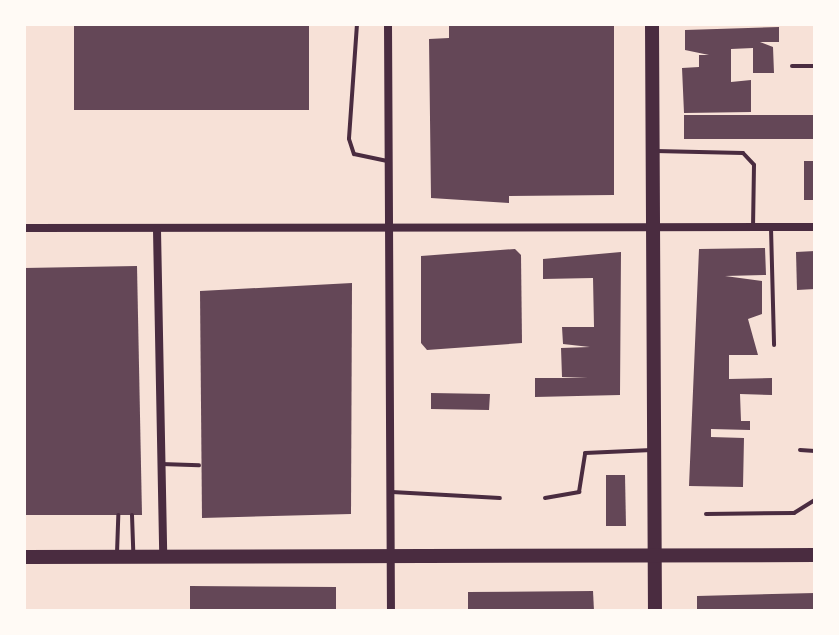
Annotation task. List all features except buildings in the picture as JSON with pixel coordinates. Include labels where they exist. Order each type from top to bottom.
[{"type":"main road","points":[[652,24],[655,611]]},
{"type":"main road","points":[[24,557],[815,555]]},
{"type":"street","points":[[388,24],[391,611]]},
{"type":"street","points":[[24,228],[387,231],[815,227]]},
{"type":"street","points":[[157,230],[163,555]]},
{"type":"lane","points":[[357,24],[349,139],[354,154],[388,161]]},
{"type":"lane","points":[[792,66],[815,66]]},
{"type":"lane","points":[[653,151],[743,153],[754,165],[753,227]]},
{"type":"lane","points":[[771,227],[774,345]]},
{"type":"lane","points":[[545,498],[579,492],[579,457],[585,453],[654,450]]},
{"type":"lane","points":[[800,450],[815,451]]},
{"type":"lane","points":[[161,464],[199,465]]},
{"type":"lane","points":[[389,492],[500,498]]},
{"type":"lane","points":[[706,514],[794,513],[815,500]]},
{"type":"lane","points":[[117,556],[118,515]]},
{"type":"lane","points":[[132,515],[133,556]]}]
